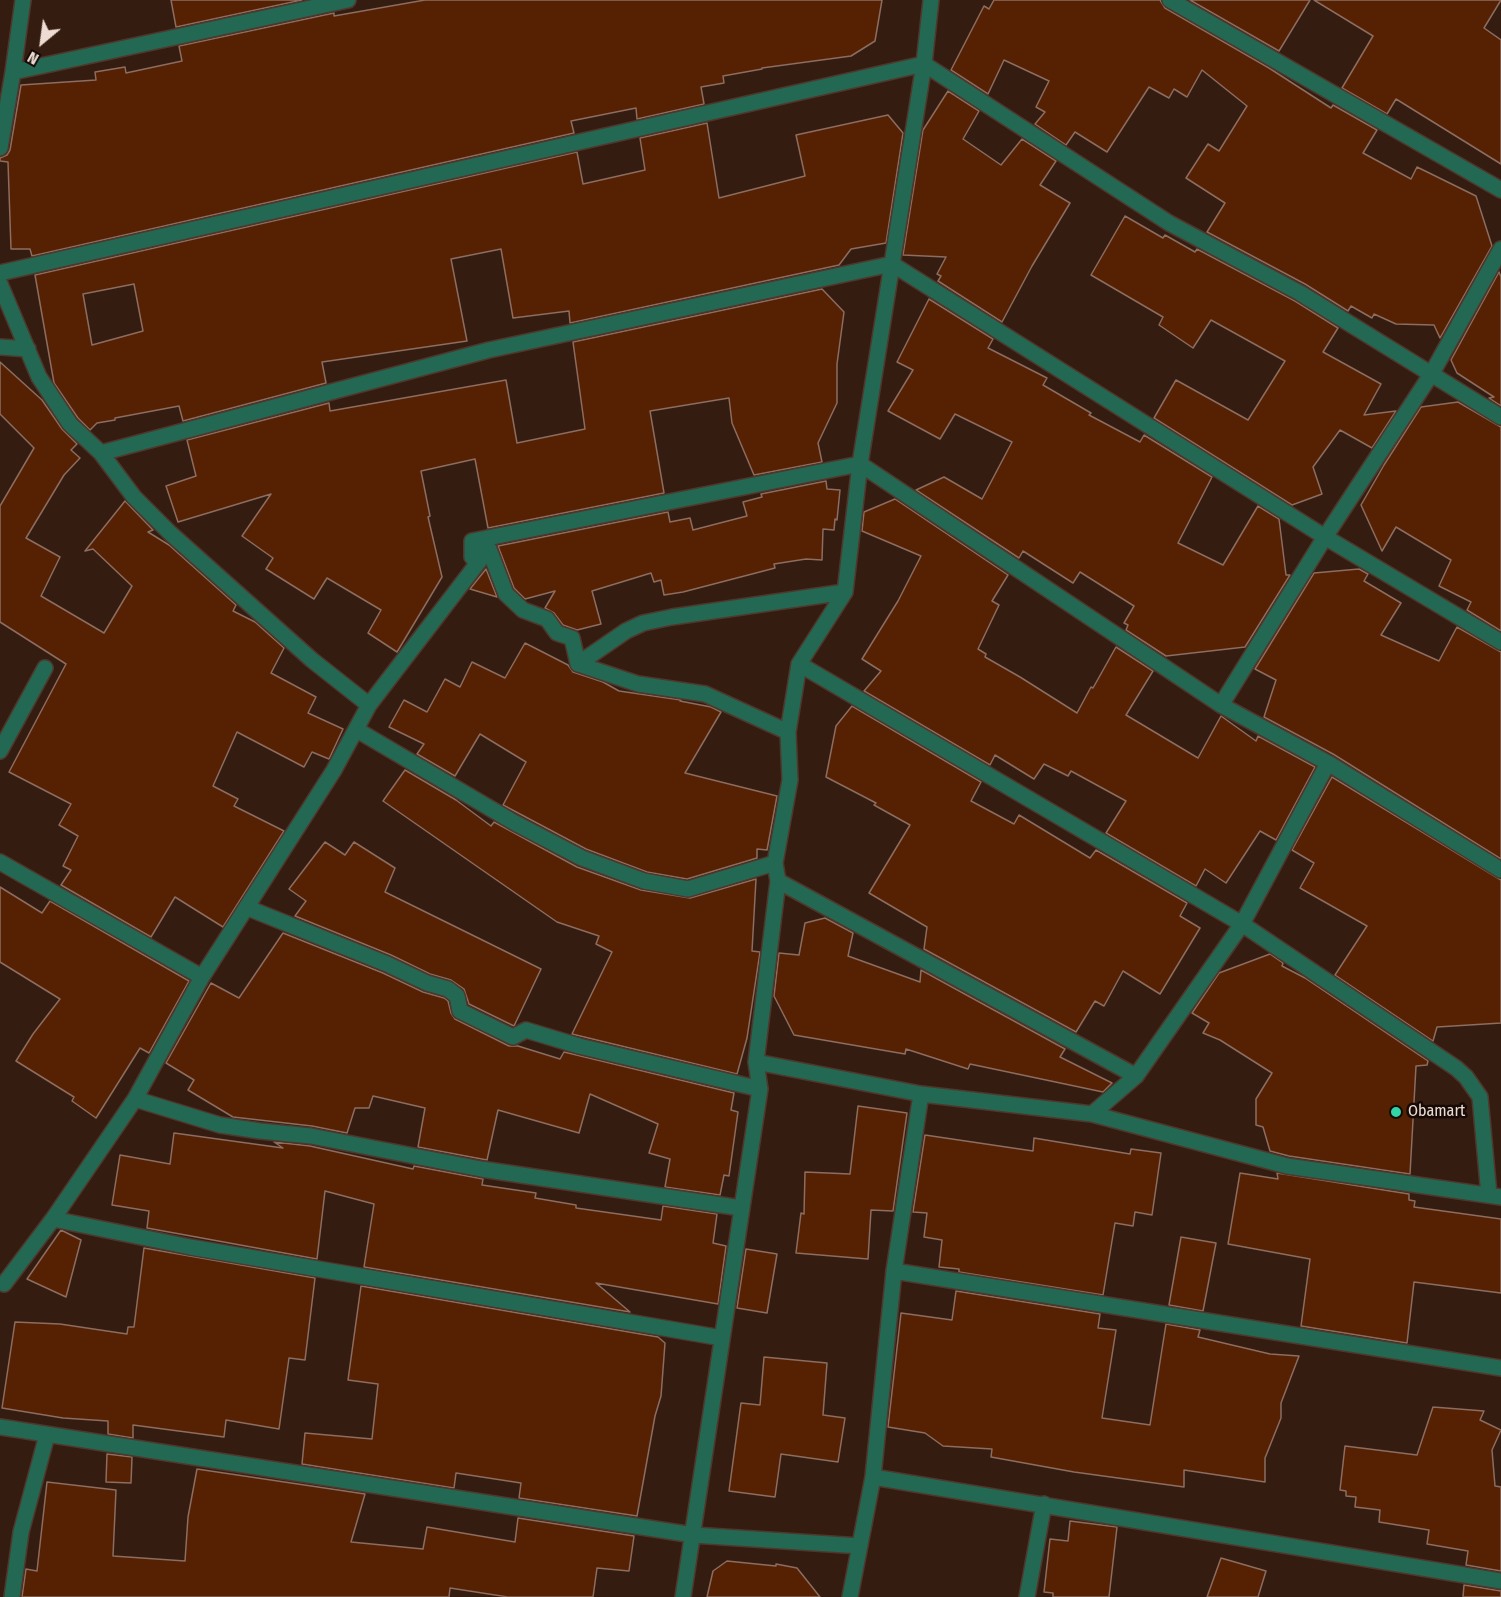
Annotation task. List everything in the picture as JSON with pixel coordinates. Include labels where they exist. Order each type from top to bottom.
[{"type":"street","points":[[0,148],[13,72],[21,0]]},
{"type":"street","points":[[13,72],[348,0]]},
{"type":"street","points":[[683,1597],[760,1089],[756,1062],[778,881],[775,863],[790,780],[788,732],[799,664],[845,592],[860,464],[924,64],[931,0]]},
{"type":"street","points":[[1170,0],[1501,190]]},
{"type":"street","points":[[0,273],[924,64],[1169,223],[1300,293],[1501,417]]},
{"type":"street","points":[[1221,705],[1325,537],[1432,373],[1501,249]]},
{"type":"street","points":[[101,453],[489,350],[892,264],[1325,537],[1501,642]]},
{"type":"street","points":[[0,284],[46,390],[70,424],[101,453],[134,497],[170,533],[312,660],[369,705]]},
{"type":"street","points":[[0,348],[28,349]]},
{"type":"street","points":[[489,549],[472,557],[472,542],[860,464],[1221,705],[1328,763],[1501,870]]},
{"type":"street","points":[[1,1285],[53,1219],[135,1099],[202,977],[248,908],[357,730],[369,705],[489,549]]},
{"type":"street","points":[[489,549],[506,594],[523,610],[547,620],[557,633],[572,638],[578,664]]},
{"type":"street","points":[[578,664],[626,631],[643,623],[845,592]]},
{"type":"street","points":[[578,664],[638,684],[705,694],[788,732]]},
{"type":"street","points":[[756,1062],[921,1094],[1092,1114],[1287,1166],[1495,1196],[1481,1103],[1475,1088],[1448,1062],[1242,924],[799,664]]},
{"type":"street","points":[[0,751],[45,668]]},
{"type":"street","points":[[357,730],[514,823],[582,858],[644,881],[688,889],[775,863]]},
{"type":"street","points":[[1092,1114],[1137,1076],[1242,924],[1328,763]]},
{"type":"street","points":[[0,862],[202,977]]},
{"type":"street","points":[[778,881],[1137,1076]]},
{"type":"street","points":[[248,908],[428,983],[448,989],[457,996],[460,1011],[513,1037],[526,1030],[579,1046],[760,1089]]},
{"type":"street","points":[[850,1597],[873,1477],[894,1271],[921,1094]]},
{"type":"street","points":[[135,1099],[220,1125],[311,1136],[481,1169],[741,1208]]},
{"type":"street","points":[[53,1219],[190,1247],[722,1338]]},
{"type":"street","points":[[894,1271],[1501,1368]]},
{"type":"street","points":[[0,1427],[693,1535],[860,1545]]},
{"type":"street","points":[[12,1597],[21,1532],[47,1434]]},
{"type":"street","points":[[873,1477],[1501,1581]]},
{"type":"street","points":[[1027,1597],[1044,1504]]},
{"type":"building","points":[[171,0],[302,0],[176,27]]},
{"type":"building","points":[[425,0],[882,0],[875,41],[851,56],[762,68],[723,76],[724,83],[701,87],[704,104],[637,119],[636,108],[571,121],[574,133],[32,256],[30,249],[11,249],[8,162],[0,161],[0,158],[7,155],[10,150],[21,85],[96,80],[95,72],[125,67],[126,73],[182,61],[179,46],[334,13],[334,16]]},
{"type":"building","points":[[994,0],[1160,0],[1165,8],[1269,68],[1331,108],[1333,105],[1377,130],[1363,153],[1411,179],[1417,167],[1476,196],[1492,246],[1440,338],[1434,325],[1396,324],[1374,314],[1372,318],[1351,306],[1348,311],[1305,284],[1207,232],[1225,203],[1186,178],[1208,144],[1219,151],[1247,106],[1202,70],[1187,97],[1174,89],[1169,98],[1149,87],[1107,152],[1075,132],[1066,145],[1035,124],[1045,112],[1036,107],[1049,81],[1004,60],[988,94],[951,70],[984,6],[989,9]]},
{"type":"building","points":[[1190,0],[1310,0],[1279,51]]},
{"type":"building","points":[[1314,0],[1501,0],[1484,28],[1501,40],[1501,164],[1396,99],[1387,114],[1342,88],[1373,36]]},
{"type":"building","points":[[948,91],[979,111],[963,139],[1001,165],[1022,139],[1056,161],[1040,185],[1070,203],[1002,322],[938,281],[941,276],[937,274],[946,257],[903,255],[923,130]]},
{"type":"building","points":[[888,115],[903,133],[886,243],[851,249],[839,265],[570,323],[569,311],[513,318],[501,249],[451,259],[467,341],[322,362],[326,383],[183,421],[179,406],[115,418],[115,420],[97,423],[90,430],[78,418],[54,383],[35,275],[577,152],[583,184],[645,170],[640,138],[707,123],[719,198],[805,176],[796,135]],"holes":[[[134,284],[143,331],[92,345],[83,294]]]},
{"type":"building","points":[[1125,216],[1163,238],[1165,235],[1195,252],[1197,249],[1295,301],[1338,328],[1323,352],[1381,384],[1364,415],[1396,411],[1372,448],[1340,430],[1313,467],[1322,494],[1292,505],[1154,418],[1176,380],[1248,420],[1285,361],[1211,320],[1193,348],[1159,325],[1163,317],[1091,275]]},
{"type":"building","points":[[1499,272],[1501,277],[1501,406],[1489,398],[1494,397],[1457,373],[1451,360]]},
{"type":"building","points":[[822,289],[844,312],[837,364],[837,403],[818,443],[822,462],[754,475],[732,423],[729,398],[650,411],[664,493],[488,528],[475,459],[421,471],[430,516],[428,517],[442,577],[397,652],[368,633],[381,610],[327,578],[314,599],[266,569],[273,558],[242,536],[271,494],[178,522],[166,486],[196,476],[187,440],[329,403],[330,411],[506,380],[517,443],[585,429],[573,342]]},
{"type":"building","points":[[929,299],[993,339],[988,348],[1047,378],[1043,385],[1091,413],[1089,415],[1140,442],[1144,435],[1212,477],[1178,543],[1223,565],[1258,506],[1279,519],[1286,575],[1290,575],[1245,647],[1166,656],[1126,630],[1128,625],[1124,623],[1134,606],[1080,572],[1073,583],[1023,551],[1019,558],[916,490],[944,477],[982,499],[1012,442],[955,414],[940,439],[888,411],[913,370],[897,362]]},
{"type":"building","points":[[0,362],[42,400],[62,429],[77,444],[71,450],[80,458],[64,475],[26,538],[60,557],[41,596],[104,633],[132,586],[93,549],[85,551],[125,501],[153,530],[148,532],[169,545],[236,605],[233,611],[255,622],[284,648],[271,673],[316,697],[308,713],[343,729],[329,759],[312,752],[304,767],[237,732],[213,786],[238,799],[234,806],[284,831],[223,927],[175,897],[151,937],[61,885],[71,870],[63,866],[78,836],[59,825],[71,804],[9,772],[66,664],[0,622],[0,506],[34,448],[0,414]]},
{"type":"building","points":[[1458,402],[1501,427],[1501,631],[1467,610],[1471,602],[1439,586],[1451,560],[1396,527],[1382,551],[1361,505],[1421,407]]},
{"type":"building","points":[[826,481],[827,489],[840,490],[834,530],[823,529],[822,560],[806,559],[774,564],[775,568],[664,595],[661,580],[654,582],[651,573],[592,591],[601,624],[577,630],[563,625],[554,613],[545,608],[555,591],[525,599],[514,588],[498,546],[668,512],[670,522],[690,518],[693,530],[747,516],[743,502],[762,497],[761,494]]},
{"type":"building","points":[[895,499],[1008,575],[992,601],[999,605],[978,649],[986,654],[985,657],[1077,713],[1116,647],[1153,671],[1126,715],[1198,758],[1221,716],[1256,741],[1258,736],[1315,767],[1276,840],[1260,831],[1226,883],[1205,869],[1196,886],[1106,833],[1126,801],[1071,771],[1068,776],[1044,764],[1034,779],[995,755],[990,765],[864,691],[881,671],[862,659],[898,601],[921,556],[862,531],[864,512]]},
{"type":"building","points":[[486,569],[497,597],[470,589]]},
{"type":"building","points":[[1359,569],[1368,574],[1364,581],[1401,603],[1381,635],[1439,661],[1457,627],[1501,652],[1501,859],[1333,754],[1264,717],[1276,680],[1255,669],[1314,573]]},
{"type":"building","points":[[525,643],[568,665],[573,672],[603,682],[619,691],[681,700],[711,707],[721,712],[685,773],[777,796],[767,850],[757,849],[757,858],[687,879],[647,872],[586,849],[503,805],[526,762],[480,734],[455,776],[417,754],[424,744],[389,727],[404,700],[427,712],[445,679],[460,687],[472,662],[505,678]]},
{"type":"building","points":[[852,706],[981,782],[971,801],[1014,824],[1019,815],[1090,858],[1096,850],[1187,903],[1180,916],[1200,928],[1160,994],[1123,971],[1104,1006],[1095,1001],[1076,1032],[924,949],[927,927],[869,893],[910,825],[874,805],[876,803],[826,777],[836,726]]},
{"type":"building","points":[[405,770],[456,800],[491,826],[494,822],[577,867],[641,890],[690,898],[756,879],[752,951],[760,952],[747,1038],[737,1074],[572,1034],[612,952],[596,944],[599,936],[557,922],[383,801]]},
{"type":"building","points":[[1332,777],[1501,880],[1501,1023],[1437,1027],[1433,1041],[1335,975],[1367,926],[1300,888],[1314,863],[1292,850]]},
{"type":"building","points":[[325,842],[345,855],[354,842],[395,868],[385,892],[541,969],[514,1026],[469,1004],[464,989],[451,980],[430,974],[391,955],[295,916],[306,901],[289,889]]},
{"type":"building","points":[[0,887],[42,913],[50,901],[189,981],[149,1053],[140,1048],[96,1118],[72,1101],[74,1097],[16,1061],[60,999],[0,962]]},
{"type":"building","points":[[825,918],[853,933],[848,956],[920,982],[921,970],[1065,1049],[1060,1057],[1112,1083],[1103,1092],[970,1064],[968,1069],[906,1049],[905,1054],[794,1035],[774,996],[779,953],[799,955],[805,923]]},
{"type":"building","points":[[283,933],[383,973],[423,992],[444,998],[448,1001],[455,1019],[509,1046],[518,1046],[560,1059],[564,1052],[734,1093],[731,1110],[738,1112],[729,1176],[724,1175],[720,1195],[665,1187],[670,1159],[649,1153],[658,1124],[590,1094],[579,1133],[498,1110],[487,1160],[418,1147],[425,1108],[373,1096],[369,1108],[355,1108],[347,1133],[312,1126],[233,1117],[188,1090],[194,1080],[166,1063],[211,983],[239,998]]},
{"type":"building","points":[[1270,954],[1283,963],[1282,966],[1305,978],[1428,1061],[1427,1065],[1416,1066],[1410,1174],[1289,1156],[1270,1151],[1263,1127],[1256,1125],[1256,1099],[1272,1073],[1220,1040],[1203,1033],[1209,1023],[1192,1013],[1219,973]]},
{"type":"building","points":[[858,1106],[907,1113],[893,1211],[871,1210],[868,1259],[796,1253],[801,1213],[804,1214],[805,1172],[850,1174]]},
{"type":"building","points":[[174,1133],[283,1148],[274,1142],[310,1146],[413,1169],[414,1166],[483,1179],[482,1185],[536,1193],[535,1198],[576,1205],[576,1208],[661,1220],[663,1206],[717,1214],[713,1243],[726,1246],[718,1304],[596,1283],[630,1312],[364,1267],[374,1204],[325,1191],[317,1259],[147,1228],[149,1211],[112,1205],[120,1155],[170,1164]]},
{"type":"building","points":[[925,1135],[1033,1151],[1034,1138],[1130,1154],[1131,1149],[1161,1153],[1152,1215],[1135,1212],[1133,1226],[1115,1223],[1103,1295],[939,1267],[942,1240],[924,1237],[927,1213],[913,1212]]},
{"type":"building","points":[[1240,1173],[1278,1179],[1277,1173],[1409,1194],[1409,1200],[1415,1201],[1414,1207],[1501,1219],[1501,1293],[1414,1282],[1407,1343],[1301,1326],[1310,1259],[1228,1244]]},
{"type":"building","points":[[61,1230],[81,1240],[66,1297],[27,1279]]},
{"type":"building","points":[[1181,1237],[1216,1243],[1203,1311],[1169,1305]]},
{"type":"building","points":[[144,1248],[315,1278],[305,1360],[289,1358],[279,1429],[226,1420],[224,1437],[133,1425],[133,1438],[108,1434],[108,1421],[63,1418],[2,1408],[15,1322],[60,1324],[127,1334],[128,1327],[134,1327]]},
{"type":"building","points":[[746,1249],[777,1254],[767,1313],[737,1308]]},
{"type":"building","points":[[361,1286],[658,1337],[665,1343],[661,1396],[655,1416],[637,1516],[519,1498],[521,1483],[456,1473],[454,1488],[302,1464],[305,1433],[372,1439],[378,1384],[348,1380]]},
{"type":"building","points":[[956,1291],[1100,1314],[1098,1328],[1116,1330],[1102,1418],[1150,1425],[1166,1324],[1200,1330],[1198,1337],[1270,1354],[1299,1356],[1281,1403],[1281,1418],[1265,1458],[1265,1482],[1184,1470],[1184,1487],[1074,1472],[991,1457],[992,1449],[943,1446],[925,1433],[888,1427],[901,1313],[952,1320]]},
{"type":"building","points":[[764,1357],[827,1363],[823,1415],[845,1418],[838,1462],[781,1454],[775,1497],[729,1491],[741,1403],[760,1405]]},
{"type":"building","points":[[1433,1407],[1484,1411],[1480,1420],[1501,1430],[1492,1450],[1495,1486],[1501,1487],[1501,1571],[1466,1565],[1468,1551],[1427,1544],[1429,1530],[1379,1522],[1380,1510],[1355,1507],[1356,1497],[1346,1496],[1346,1491],[1340,1490],[1345,1446],[1417,1455]]},
{"type":"building","points":[[107,1454],[132,1457],[131,1483],[106,1482]]},
{"type":"building","points":[[197,1469],[365,1494],[351,1542],[423,1549],[427,1527],[515,1542],[518,1518],[634,1536],[629,1571],[597,1568],[593,1597],[508,1597],[450,1588],[449,1597],[22,1597],[26,1569],[37,1571],[47,1482],[116,1490],[113,1556],[185,1561],[188,1517]]},
{"type":"building","points":[[1070,1521],[1117,1527],[1109,1597],[1053,1597],[1053,1593],[1044,1592],[1050,1539],[1068,1541]]},
{"type":"building","points":[[1221,1558],[1266,1571],[1258,1597],[1207,1597]]},
{"type":"building","points":[[727,1561],[776,1566],[776,1564],[797,1568],[820,1597],[707,1597],[713,1571]]},
{"type":"building","points":[[1464,1585],[1501,1591],[1501,1597],[1463,1597]]},
{"type":"place","name":"Obamart","points":[[1396,1112]]}]
